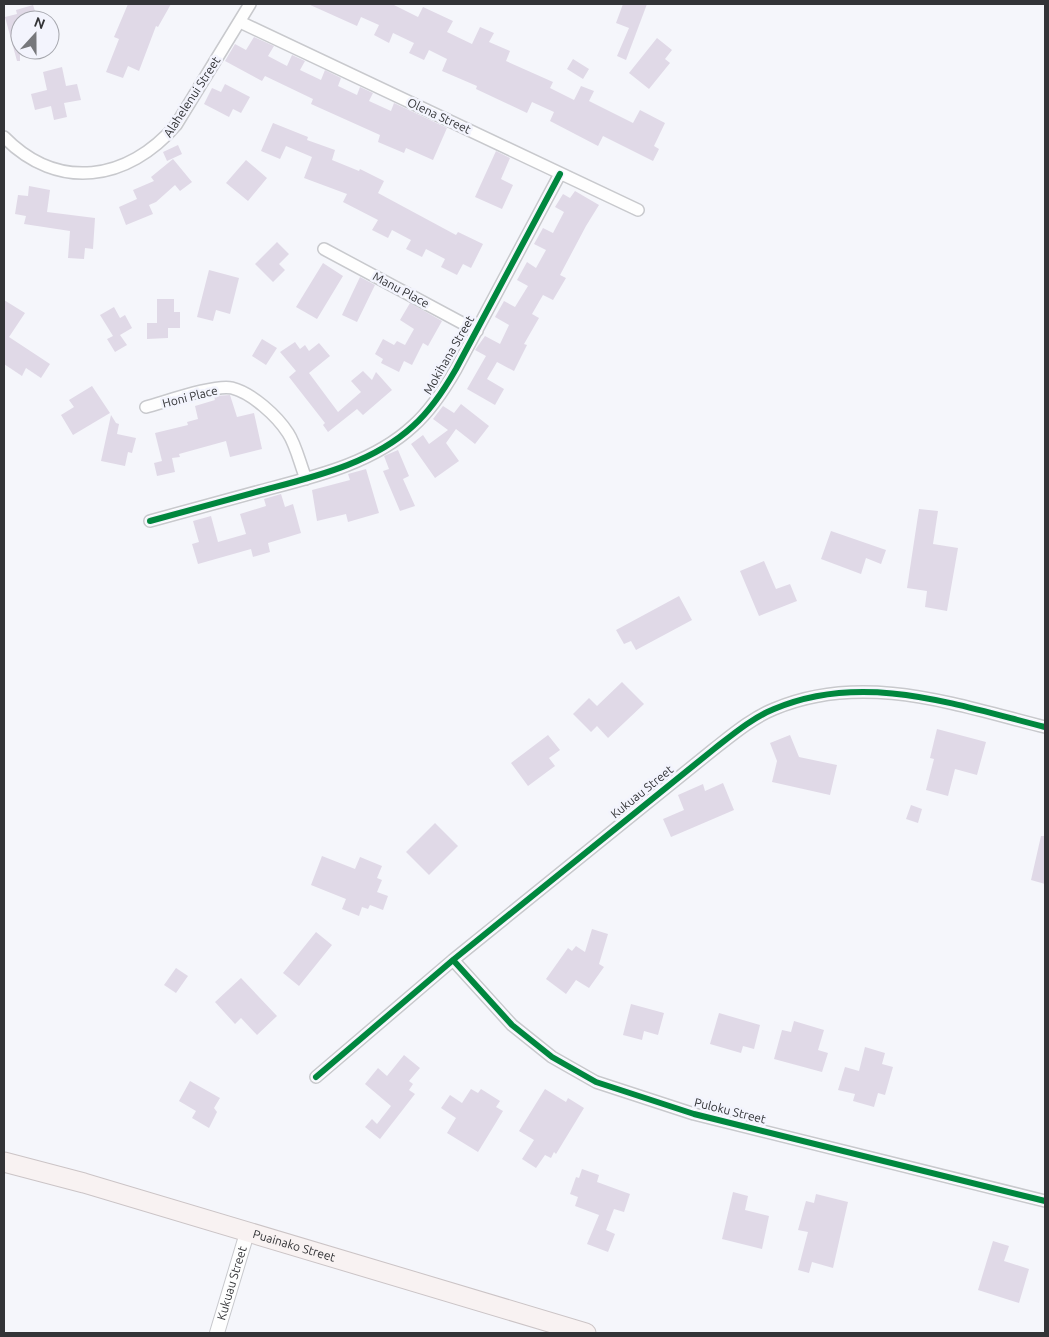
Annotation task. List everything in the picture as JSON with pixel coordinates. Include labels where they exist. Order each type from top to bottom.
[{"type":"highway","name":"Puainako Street","points":[[4,1162],[84,1183],[586,1333]]},
{"type":"street","name":"Alahelenui Street","points":[[4,137],[15,148],[34,161],[55,169],[78,173],[101,172],[130,163],[143,156],[161,142],[176,125],[250,4]]},
{"type":"street","name":"Olena Street","points":[[240,22],[638,210]]},
{"type":"street","name":"Mokihana Street","points":[[150,521],[306,479],[350,464],[375,452],[412,427],[437,400],[477,331],[560,174]]},
{"type":"street","name":"Manu Place","points":[[324,249],[477,331]]},
{"type":"street","name":"Honi Place","points":[[146,408],[212,389],[231,388],[249,396],[278,420],[289,434],[306,479]]},
{"type":"street","name":"Kukuau Street","points":[[316,1077],[453,960],[714,749],[742,728],[772,710],[811,697],[837,692],[873,691],[937,700],[1045,727]]},
{"type":"street","name":"Puloku Street","points":[[453,960],[512,1025],[552,1057],[596,1082],[694,1114],[1045,1201]]},
{"type":"street","name":"Kukuau Street","points":[[217,1333],[247,1233]]},
{"type":"building","points":[[128,4],[171,4],[158,27],[156,26],[139,71],[128,66],[123,78],[106,72],[119,39],[114,37]]},
{"type":"building","points":[[308,4],[392,4],[418,17],[423,7],[453,21],[447,32],[472,44],[480,27],[494,33],[489,42],[510,51],[506,61],[553,82],[550,88],[574,100],[581,86],[594,91],[589,101],[633,123],[640,110],[665,123],[654,146],[659,149],[653,161],[603,136],[598,146],[550,121],[554,112],[532,102],[527,113],[476,89],[477,86],[442,71],[447,59],[429,50],[424,60],[409,53],[414,43],[393,33],[389,43],[374,35],[379,25],[361,17],[357,26]]},
{"type":"building","points":[[623,4],[647,4],[626,60],[617,56],[629,28],[616,23]]},
{"type":"building","points":[[33,5],[35,10],[16,10]]},
{"type":"building","points":[[10,16],[10,35],[5,17]]},
{"type":"building","points":[[254,37],[274,46],[268,56],[287,66],[292,55],[305,61],[300,70],[321,80],[325,70],[341,78],[338,86],[357,95],[360,87],[373,93],[369,101],[391,111],[394,103],[447,128],[433,160],[406,148],[404,153],[378,142],[380,135],[311,104],[313,99],[265,76],[262,81],[225,61],[235,44],[246,50]]},
{"type":"building","points":[[657,38],[672,50],[665,59],[670,63],[649,89],[629,73]]},
{"type":"building","points":[[573,59],[589,69],[583,79],[567,69]]},
{"type":"building","points":[[62,67],[66,86],[77,84],[81,100],[64,103],[67,117],[54,120],[51,106],[35,110],[31,94],[47,90],[43,72]]},
{"type":"building","points":[[225,84],[250,97],[241,113],[233,109],[229,117],[204,104],[212,88],[221,92]]},
{"type":"building","points":[[273,123],[308,137],[307,140],[335,150],[332,160],[359,171],[360,169],[384,181],[378,193],[456,235],[458,232],[483,244],[471,268],[463,264],[457,275],[441,267],[445,259],[426,249],[422,257],[406,249],[411,240],[392,230],[388,238],[372,230],[378,220],[343,202],[347,194],[304,178],[312,157],[286,146],[280,159],[261,151]]},
{"type":"building","points":[[178,145],[182,154],[167,161],[163,152]]},
{"type":"building","points":[[496,151],[510,158],[501,179],[513,185],[502,209],[475,197]]},
{"type":"building","points":[[173,159],[192,182],[180,191],[175,185],[156,202],[149,205],[153,214],[126,225],[119,207],[137,199],[133,190],[154,181],[151,177]]},
{"type":"building","points":[[246,160],[267,178],[248,201],[226,183]]},
{"type":"building","points":[[29,186],[50,190],[47,212],[95,218],[93,249],[85,248],[84,259],[68,258],[70,231],[24,224],[26,216],[15,214],[18,195],[28,196]]},
{"type":"building","points":[[575,191],[599,205],[560,275],[566,278],[553,300],[543,295],[532,314],[539,318],[524,344],[527,345],[514,371],[497,362],[487,379],[504,389],[495,405],[467,389],[486,356],[475,350],[485,336],[500,344],[509,325],[495,317],[504,301],[515,307],[528,286],[517,280],[527,262],[536,268],[546,250],[534,244],[543,228],[553,233],[564,212],[555,207],[563,194],[570,198]]},
{"type":"building","points":[[277,242],[289,254],[279,264],[285,270],[273,282],[255,264]]},
{"type":"building","points":[[323,263],[343,276],[317,319],[296,307]]},
{"type":"building","points":[[209,270],[239,278],[230,314],[216,310],[213,321],[197,317]]},
{"type":"building","points":[[360,277],[375,285],[357,322],[342,315]]},
{"type":"building","points":[[157,299],[174,299],[174,312],[180,312],[180,328],[168,328],[168,338],[147,339],[147,323],[157,323]]},
{"type":"building","points":[[4,300],[25,313],[9,337],[50,364],[41,378],[26,368],[22,376],[4,364]]},
{"type":"building","points":[[410,303],[442,321],[428,346],[423,343],[412,365],[404,361],[399,372],[381,363],[383,359],[375,354],[383,339],[394,345],[397,341],[405,345],[414,329],[400,320]]},
{"type":"building","points":[[114,307],[120,318],[125,315],[132,328],[120,335],[127,345],[115,352],[107,339],[113,336],[100,315]]},
{"type":"building","points":[[262,339],[277,348],[266,365],[252,356]]},
{"type":"building","points":[[295,342],[300,349],[305,345],[309,351],[319,343],[330,356],[309,373],[338,412],[361,392],[351,381],[363,371],[372,380],[376,372],[392,390],[363,415],[357,409],[328,432],[323,425],[325,423],[289,377],[296,371],[280,352]]},
{"type":"building","points":[[92,386],[110,413],[73,435],[61,415],[74,407],[69,400]]},
{"type":"building","points":[[230,395],[237,417],[254,413],[262,449],[230,457],[226,441],[179,454],[180,457],[172,458],[175,472],[157,476],[154,463],[162,461],[155,433],[188,425],[187,422],[198,419],[195,406],[215,400],[214,396]]},
{"type":"building","points":[[461,404],[489,426],[475,444],[456,429],[446,443],[459,461],[435,478],[411,444],[423,435],[429,444],[448,430],[433,419],[443,406],[454,413]]},
{"type":"building","points":[[111,415],[116,423],[119,424],[117,434],[136,438],[132,453],[128,452],[125,466],[101,461]]},
{"type":"building","points":[[398,450],[409,476],[403,479],[415,506],[400,511],[383,471],[389,469],[384,456]]},
{"type":"building","points":[[366,469],[379,513],[348,522],[346,514],[317,521],[312,490],[350,480],[348,474]]},
{"type":"building","points":[[281,494],[285,507],[293,504],[301,533],[268,543],[270,552],[253,557],[251,549],[198,564],[192,544],[199,542],[193,521],[211,516],[218,542],[246,534],[240,514],[266,506],[264,499]]},
{"type":"building","points":[[919,509],[938,511],[933,544],[958,548],[947,611],[925,607],[927,591],[907,588]]},
{"type":"building","points":[[831,531],[886,550],[881,564],[866,558],[861,574],[821,559]]},
{"type":"building","points":[[764,561],[776,589],[790,584],[797,601],[759,616],[740,571]]},
{"type":"building","points":[[679,596],[692,620],[636,650],[631,641],[624,644],[616,630]]},
{"type":"building","points":[[622,682],[644,704],[608,738],[597,726],[591,732],[573,714],[589,698],[597,706]]},
{"type":"building","points":[[937,729],[986,742],[977,775],[955,769],[948,796],[926,790],[934,759],[930,758]]},
{"type":"building","points":[[548,735],[560,750],[549,758],[555,766],[528,786],[511,763]]},
{"type":"building","points":[[790,735],[799,757],[837,765],[830,795],[772,782],[777,761],[770,743]]},
{"type":"building","points":[[723,783],[734,810],[671,837],[663,819],[684,810],[678,795],[703,784],[705,791]]},
{"type":"building","points":[[911,805],[922,809],[918,823],[906,819]]},
{"type":"building","points":[[435,823],[458,846],[429,875],[406,852]]},
{"type":"building","points":[[1041,836],[1045,836],[1045,884],[1031,880]]},
{"type":"building","points":[[322,856],[355,869],[360,857],[382,866],[377,878],[382,880],[377,892],[388,896],[383,910],[370,905],[368,909],[362,907],[359,916],[342,909],[346,899],[311,885]]},
{"type":"building","points":[[592,929],[608,934],[599,964],[604,967],[589,988],[576,980],[566,994],[546,979],[568,948],[572,951],[576,946],[585,952]]},
{"type":"building","points":[[316,932],[332,945],[299,986],[283,973]]},
{"type":"building","points":[[176,968],[188,976],[176,993],[164,985]]},
{"type":"building","points":[[241,978],[277,1016],[257,1035],[241,1018],[235,1024],[215,1002]]},
{"type":"building","points":[[631,1004],[664,1013],[658,1035],[644,1031],[642,1040],[623,1035]]},
{"type":"building","points":[[719,1013],[760,1025],[754,1049],[743,1046],[741,1053],[710,1044]]},
{"type":"building","points":[[794,1021],[824,1030],[818,1050],[828,1053],[822,1072],[774,1059],[782,1030],[791,1032]]},
{"type":"building","points":[[865,1047],[885,1053],[882,1064],[893,1067],[885,1095],[878,1093],[874,1107],[853,1101],[855,1094],[838,1090],[845,1067],[859,1071]]},
{"type":"building","points":[[404,1055],[420,1068],[409,1081],[413,1084],[409,1090],[415,1094],[380,1139],[365,1127],[372,1119],[377,1124],[391,1106],[365,1084],[378,1068],[387,1076]]},
{"type":"building","points":[[190,1081],[220,1098],[214,1108],[217,1112],[209,1128],[192,1118],[196,1111],[179,1101]]},
{"type":"building","points":[[471,1089],[478,1093],[481,1089],[500,1101],[496,1107],[503,1111],[478,1152],[447,1133],[456,1118],[441,1108],[450,1095],[462,1103]]},
{"type":"building","points":[[545,1089],[566,1102],[568,1098],[584,1108],[556,1154],[554,1152],[551,1158],[545,1155],[536,1168],[522,1159],[534,1140],[519,1131]]},
{"type":"building","points":[[582,1169],[599,1175],[597,1182],[630,1194],[624,1212],[614,1209],[606,1230],[615,1234],[608,1252],[587,1244],[599,1215],[575,1206],[578,1197],[570,1194],[576,1177],[579,1178]]},
{"type":"building","points":[[733,1192],[748,1196],[745,1210],[769,1216],[762,1249],[722,1239]]},
{"type":"building","points":[[816,1194],[848,1202],[833,1268],[812,1262],[809,1273],[798,1270],[808,1232],[798,1230],[806,1201],[814,1203]]},
{"type":"building","points":[[993,1241],[1009,1246],[1004,1261],[1029,1269],[1019,1303],[978,1290]]},
{"type":"cycle path","points":[[150,521],[341,468],[379,450],[413,426],[442,392],[451,377],[560,174]]},
{"type":"cycle path","points":[[316,1077],[453,960],[714,749],[742,727],[774,709],[808,698],[842,693],[876,692],[944,702],[1045,727]]},
{"type":"cycle path","points":[[453,960],[512,1025],[552,1057],[596,1082],[694,1114],[1045,1201]]}]
